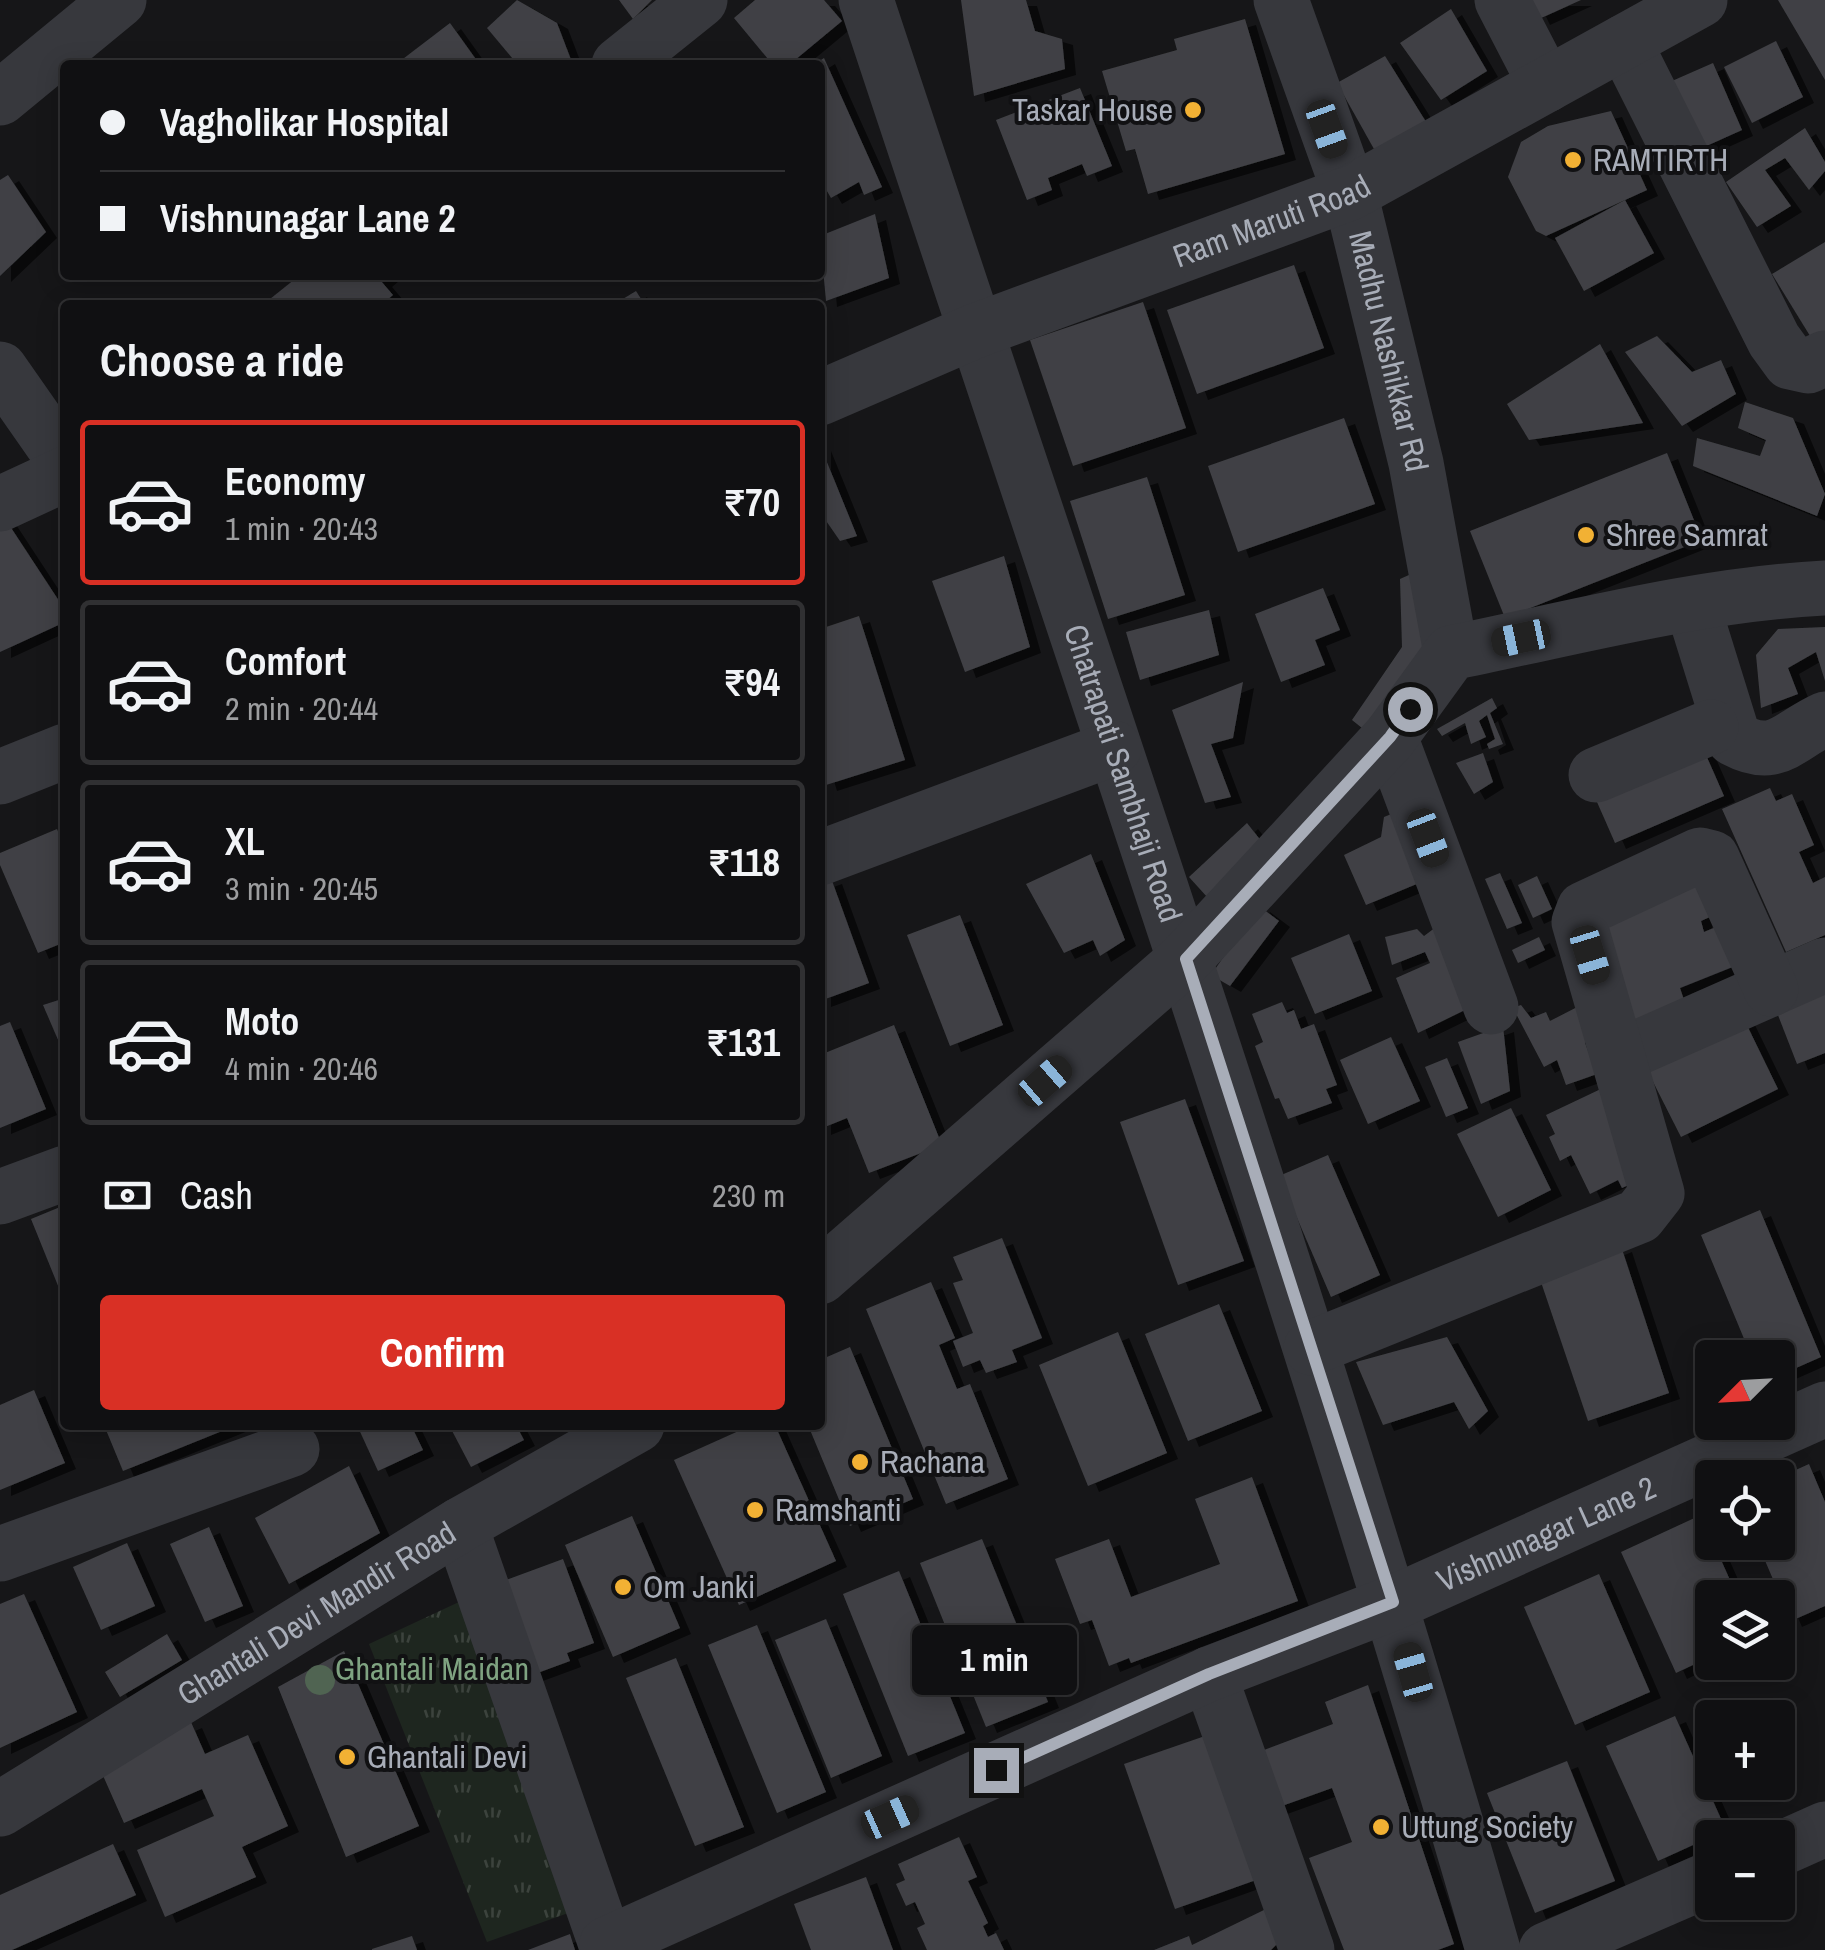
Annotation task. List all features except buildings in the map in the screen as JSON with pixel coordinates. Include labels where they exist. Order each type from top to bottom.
[{"type":"street","points":[[0,98],[119,0]]},
{"type":"street","points":[[624,60],[700,0]]},
{"type":"street","name":"Chatrapati Sambhaji Road","points":[[866,0],[1186,959],[1393,1602],[1493,1950]]},
{"type":"street","name":"Madhu Nashikkar Rd","points":[[1281,0],[1350,194],[1416,463],[1450,653]]},
{"type":"street","points":[[1502,0],[1546,85]]},
{"type":"street","name":"Ram Maruti Road","points":[[825,396],[975,331],[1350,194],[1700,0]]},
{"type":"street","points":[[1624,42],[1774,340],[1790,362],[1808,366],[1825,358]]},
{"type":"street","points":[[0,369],[60,455]]},
{"type":"street","points":[[0,504],[60,476]]},
{"type":"street","points":[[825,1273],[1186,959],[1390,737],[1450,653],[1748,592],[1825,588]]},
{"type":"street","points":[[1677,608],[1734,739],[1753,749],[1770,750],[1825,720]]},
{"type":"street","points":[[1677,608],[1711,727],[1736,787]]},
{"type":"street","points":[[1596,774],[1711,727]]},
{"type":"street","points":[[1390,737],[1491,1007]]},
{"type":"street","points":[[825,856],[1114,748]]},
{"type":"street","points":[[0,777],[60,753]]},
{"type":"street","points":[[1311,1348],[1639,1216],[1657,1193],[1621,1055],[1579,922],[1584,909],[1700,855],[1712,858],[1771,989]]},
{"type":"street","points":[[1621,1055],[1825,965]]},
{"type":"street","points":[[0,1196],[60,1176]]},
{"type":"street","name":"Vishnunagar Lane 2","points":[[608,1947],[1209,1674],[1393,1602],[1825,1409]]},
{"type":"street","name":"Ghantali Devi Mandir Road","points":[[0,1809],[460,1525],[628,1430]]},
{"type":"street","points":[[0,1554],[292,1449]]},
{"type":"street","points":[[460,1525],[608,1947]]},
{"type":"street","points":[[1209,1674],[1308,1950]]},
{"type":"street","points":[[1795,1842],[1825,1829]]},
{"type":"street","points":[[1546,1950],[1695,1885]]},
{"type":"green space","name":"Ghantali Maidan","points":[[459,1602],[571,1912],[487,1942],[369,1644]]},
{"type":"place","name":"Taskar House","points":[[1193,110]]},
{"type":"place","name":"RAMTIRTH","points":[[1573,160]]},
{"type":"place","name":"Shree Samrat","points":[[1586,535]]},
{"type":"place","name":"Rachana","points":[[860,1462]]},
{"type":"place","name":"Ramshanti","points":[[755,1510]]},
{"type":"place","name":"Om Janki","points":[[623,1587]]},
{"type":"place","name":"Ghantali Devi","points":[[347,1757]]},
{"type":"place","name":"Uttung Society","points":[[1381,1827]]},
{"type":"route","points":[[996,1770],[1209,1674],[1393,1602],[1186,959],[1390,737],[1410,709]]}]
